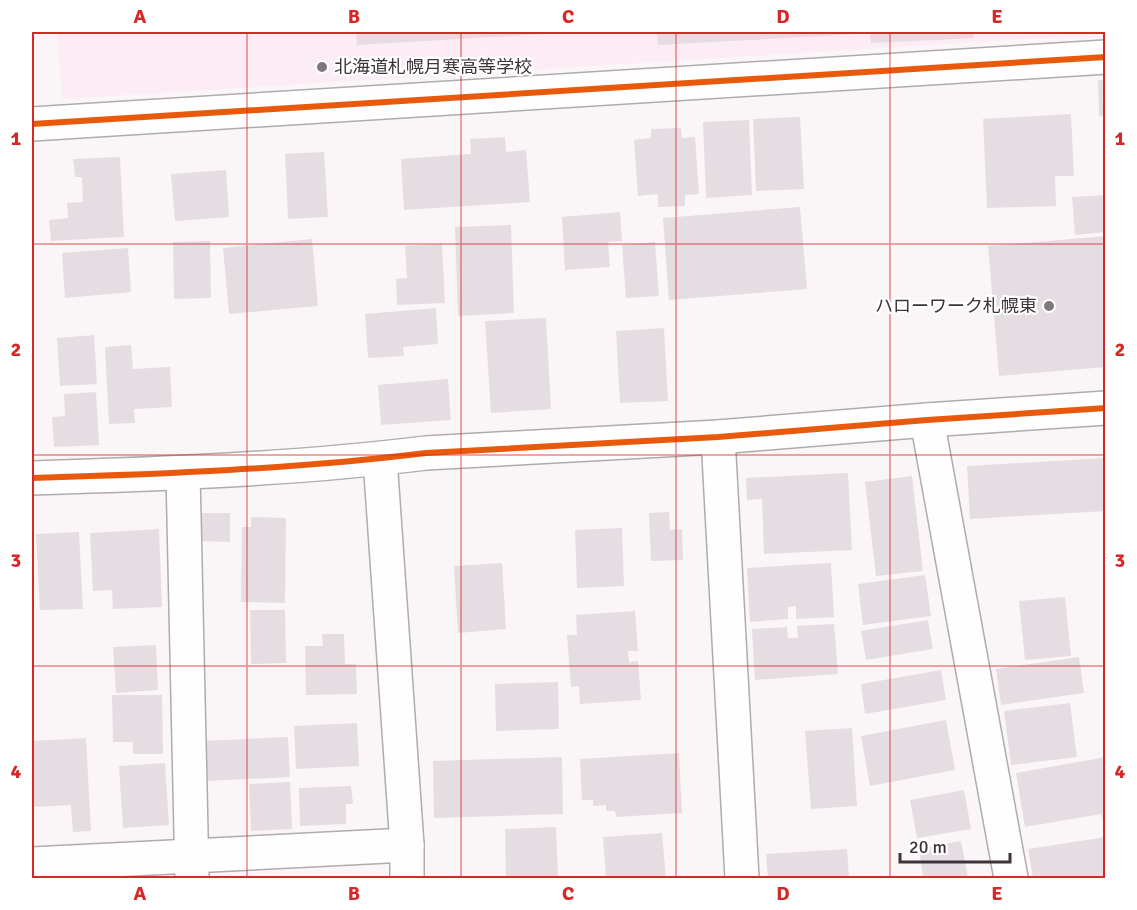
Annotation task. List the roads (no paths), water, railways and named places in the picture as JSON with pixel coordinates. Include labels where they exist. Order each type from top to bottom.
[{"type":"street","points":[[32,124],[1106,57]]},
{"type":"street","points":[[32,478],[183,473],[380,459],[426,453],[718,437],[1106,408]]},
{"type":"street","points":[[927,420],[1011,879]]},
{"type":"street","points":[[718,437],[742,879]]},
{"type":"street","points":[[380,459],[407,879]]},
{"type":"street","points":[[183,473],[192,867]]},
{"type":"street","points":[[32,864],[192,867],[406,845]]},
{"type":"place","name":"北海道札幌月寒高等学校","points":[[322,67]]},
{"type":"place","name":"ハローワーク札幌東","points":[[1049,306]]}]
